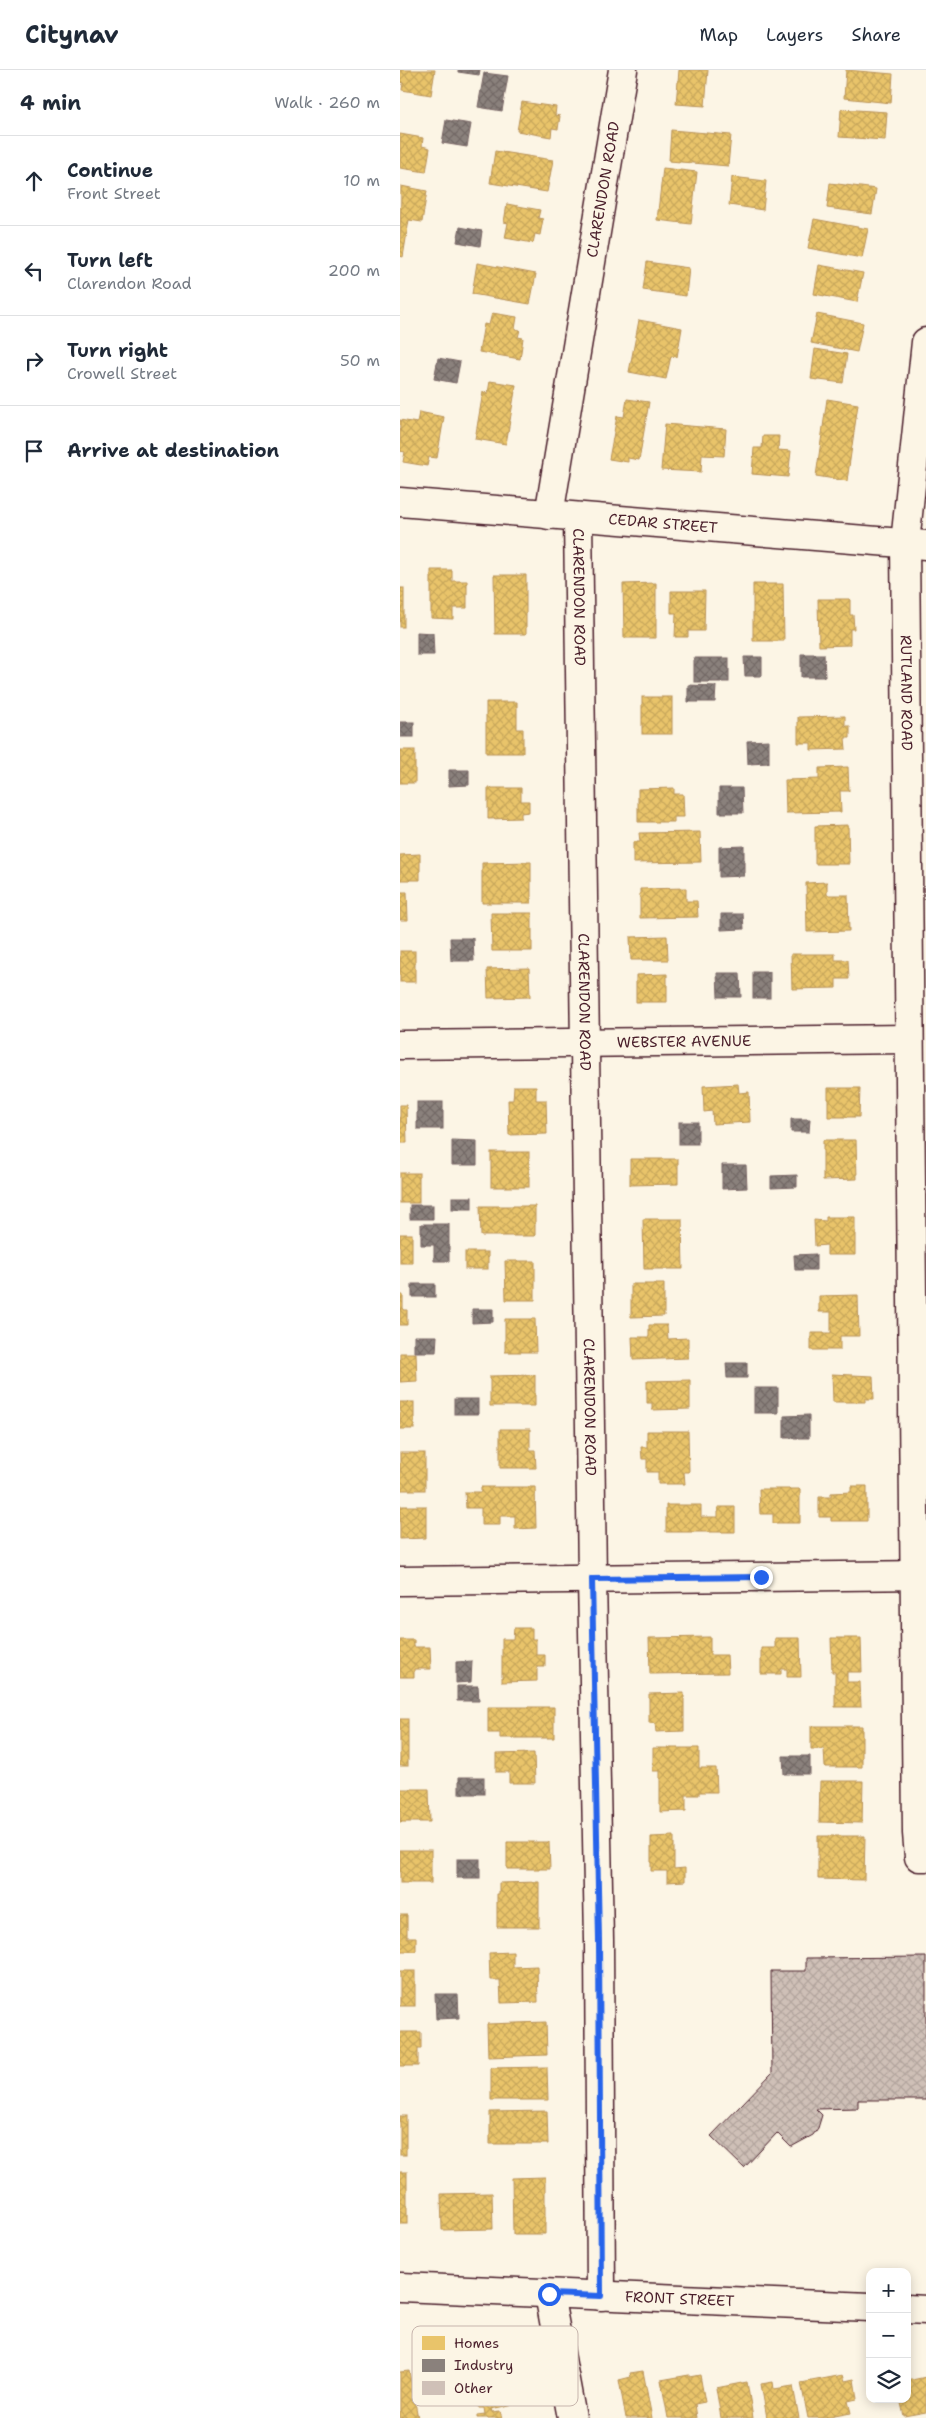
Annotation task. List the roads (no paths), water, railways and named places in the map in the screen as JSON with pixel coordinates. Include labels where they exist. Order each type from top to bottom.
[{"type":"street","name":"CLARENDON ROAD","points":[[549,515],[623,70]]},
{"type":"street","name":"RUTLAND ROAD","points":[[922,1857],[918,1183],[909,1039],[916,544],[926,342]]},
{"type":"street","name":"CEDAR STREET","points":[[400,502],[578,518],[916,544]]},
{"type":"street","name":"CLARENDON ROAD","points":[[578,518],[592,1579],[599,1950],[601,2296]]},
{"type":"street","name":"WEBSTER AVENUE","points":[[400,1044],[909,1039]]},
{"type":"street","points":[[400,1581],[920,1575]]},
{"type":"street","name":"FRONT STREET","points":[[400,2287],[866,2307]]},
{"type":"street","points":[[549,2294],[555,2326]]},
{"type":"street","points":[[911,2309],[926,2310]]}]
